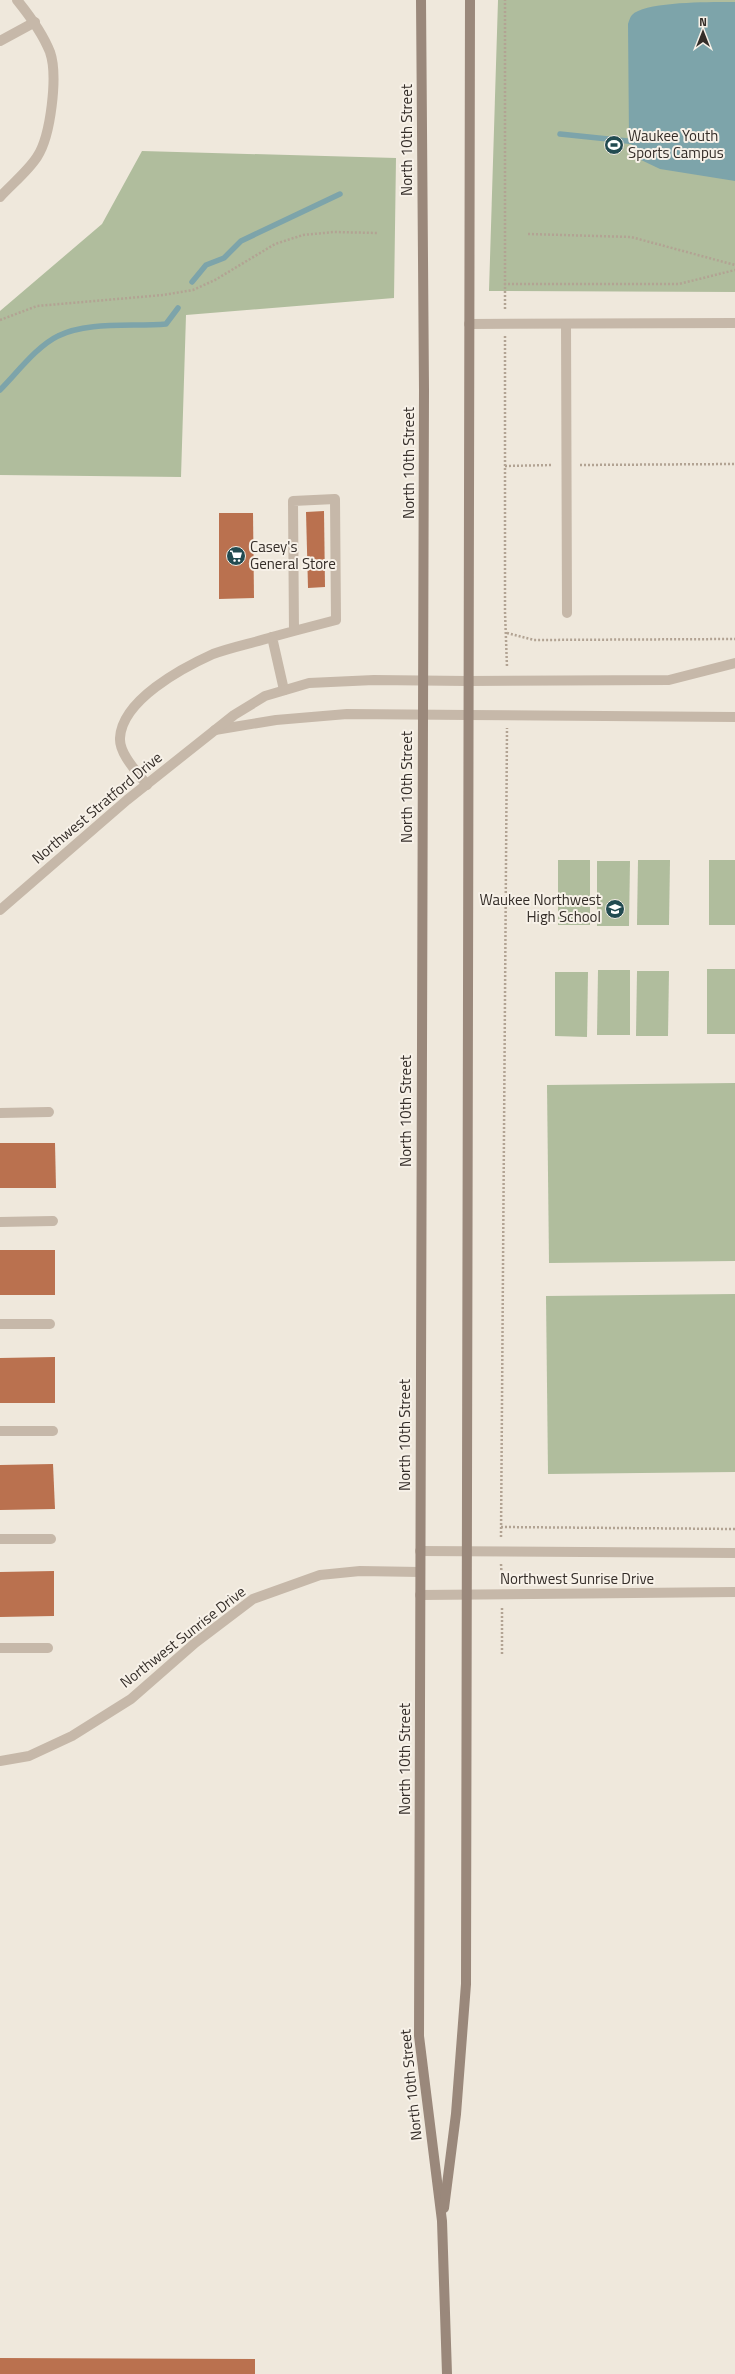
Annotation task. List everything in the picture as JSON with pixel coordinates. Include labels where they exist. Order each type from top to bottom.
[{"type":"main road","name":"North 10th Street","points":[[421,0],[424,381],[419,2036],[442,2221],[447,2374]]},
{"type":"main road","name":"North 10th Street","points":[[442,2221],[456,2114],[466,1984],[470,0]]},
{"type":"street","points":[[0,198],[38,156],[50,127],[53,84],[50,53],[35,22],[17,0]]},
{"type":"street","points":[[0,41],[35,22]]},
{"type":"street","points":[[469,324],[735,323]]},
{"type":"street","points":[[566,324],[567,613]]},
{"type":"street","points":[[147,785],[123,752],[120,739],[124,720],[133,706],[165,681],[214,654],[336,620],[336,499],[293,501],[294,631]]},
{"type":"street","points":[[272,637],[284,690]]},
{"type":"street","name":"Northwest Stratford Drive","points":[[0,910],[147,785],[215,730],[234,715],[265,696],[309,683],[422,680],[669,680],[735,663]]},
{"type":"street","name":"Northwest Stratford Drive","points":[[215,730],[276,720],[347,714],[735,717]]},
{"type":"street","points":[[0,1113],[49,1112]]},
{"type":"street","points":[[0,1222],[53,1221]]},
{"type":"street","points":[[0,1324],[50,1324]]},
{"type":"street","points":[[0,1431],[53,1431]]},
{"type":"street","points":[[0,1539],[51,1539]]},
{"type":"street","name":"Northwest Sunrise Drive","points":[[420,1551],[735,1553]]},
{"type":"street","name":"Northwest Sunrise Drive","points":[[0,1761],[29,1756],[72,1736],[124,1703],[253,1599],[320,1575],[360,1571],[420,1572]]},
{"type":"street","name":"Northwest Sunrise Drive","points":[[420,1595],[735,1592]]},
{"type":"street","points":[[0,1648],[48,1648]]},
{"type":"path","points":[[0,320],[37,306],[163,295],[193,290],[215,280],[275,244],[303,235],[326,233],[378,233]]},
{"type":"path","points":[[528,234],[631,236],[735,265]]},
{"type":"path","points":[[504,284],[678,284],[735,270]]},
{"type":"path","points":[[505,466],[735,464]]},
{"type":"path","points":[[507,633],[534,640],[735,639]]},
{"type":"path","points":[[507,655],[507,681]]},
{"type":"path","points":[[507,716],[501,1527],[735,1529]]},
{"type":"green space","name":"Waukee Youth Sports Campus","points":[[498,0],[735,0],[735,292],[489,291]]},
{"type":"green space","points":[[142,151],[396,158],[394,298],[186,315],[181,477],[0,475],[0,311],[102,224]]},
{"type":"green space","points":[[558,860],[590,860],[590,925],[558,925]]},
{"type":"green space","points":[[638,860],[670,860],[669,925],[637,925]]},
{"type":"green space","points":[[709,860],[735,860],[735,925],[709,925]]},
{"type":"green space","points":[[597,861],[630,861],[629,926],[597,926]]},
{"type":"green space","points":[[707,969],[735,969],[735,1034],[707,1034]]},
{"type":"green space","points":[[598,970],[630,970],[630,1035],[597,1035]]},
{"type":"green space","points":[[637,971],[669,971],[668,1036],[636,1036]]},
{"type":"green space","points":[[555,972],[588,972],[587,1037],[555,1036]]},
{"type":"green space","points":[[735,1083],[735,1261],[549,1263],[547,1085]]},
{"type":"green space","points":[[735,1294],[735,1472],[548,1474],[546,1296]]},
{"type":"water","points":[[735,2],[735,181],[660,169],[639,159],[629,139],[628,24],[632,15],[639,10],[651,7],[680,3]]},
{"type":"building","name":"Casey's General Store","points":[[324,511],[325,587],[308,588],[306,512]]},
{"type":"building","name":"Casey's General Store","points":[[219,513],[253,513],[254,598],[219,599]]},
{"type":"building","points":[[0,1143],[55,1143],[56,1188],[0,1188]]},
{"type":"building","points":[[0,1250],[55,1250],[55,1295],[0,1295]]},
{"type":"building","points":[[55,1357],[55,1403],[0,1403],[0,1358]]},
{"type":"building","points":[[53,1464],[55,1509],[0,1510],[0,1465]]},
{"type":"building","points":[[54,1571],[54,1616],[0,1617],[0,1572]]},
{"type":"building","points":[[0,2358],[255,2359],[255,2374],[0,2374]]},
{"type":"waterway","points":[[560,134],[637,142]]},
{"type":"waterway","points":[[192,282],[206,265],[224,258],[241,241],[340,194]]},
{"type":"waterway","points":[[0,390],[42,346],[58,336],[70,331],[96,326],[166,324],[178,308]]},
{"type":"place","name":"Waukee Youth Sports Campus","points":[[614,145]]},
{"type":"place","name":"Casey's General Store","points":[[236,556]]},
{"type":"place","name":"Waukee Northwest High School","points":[[615,909]]}]
